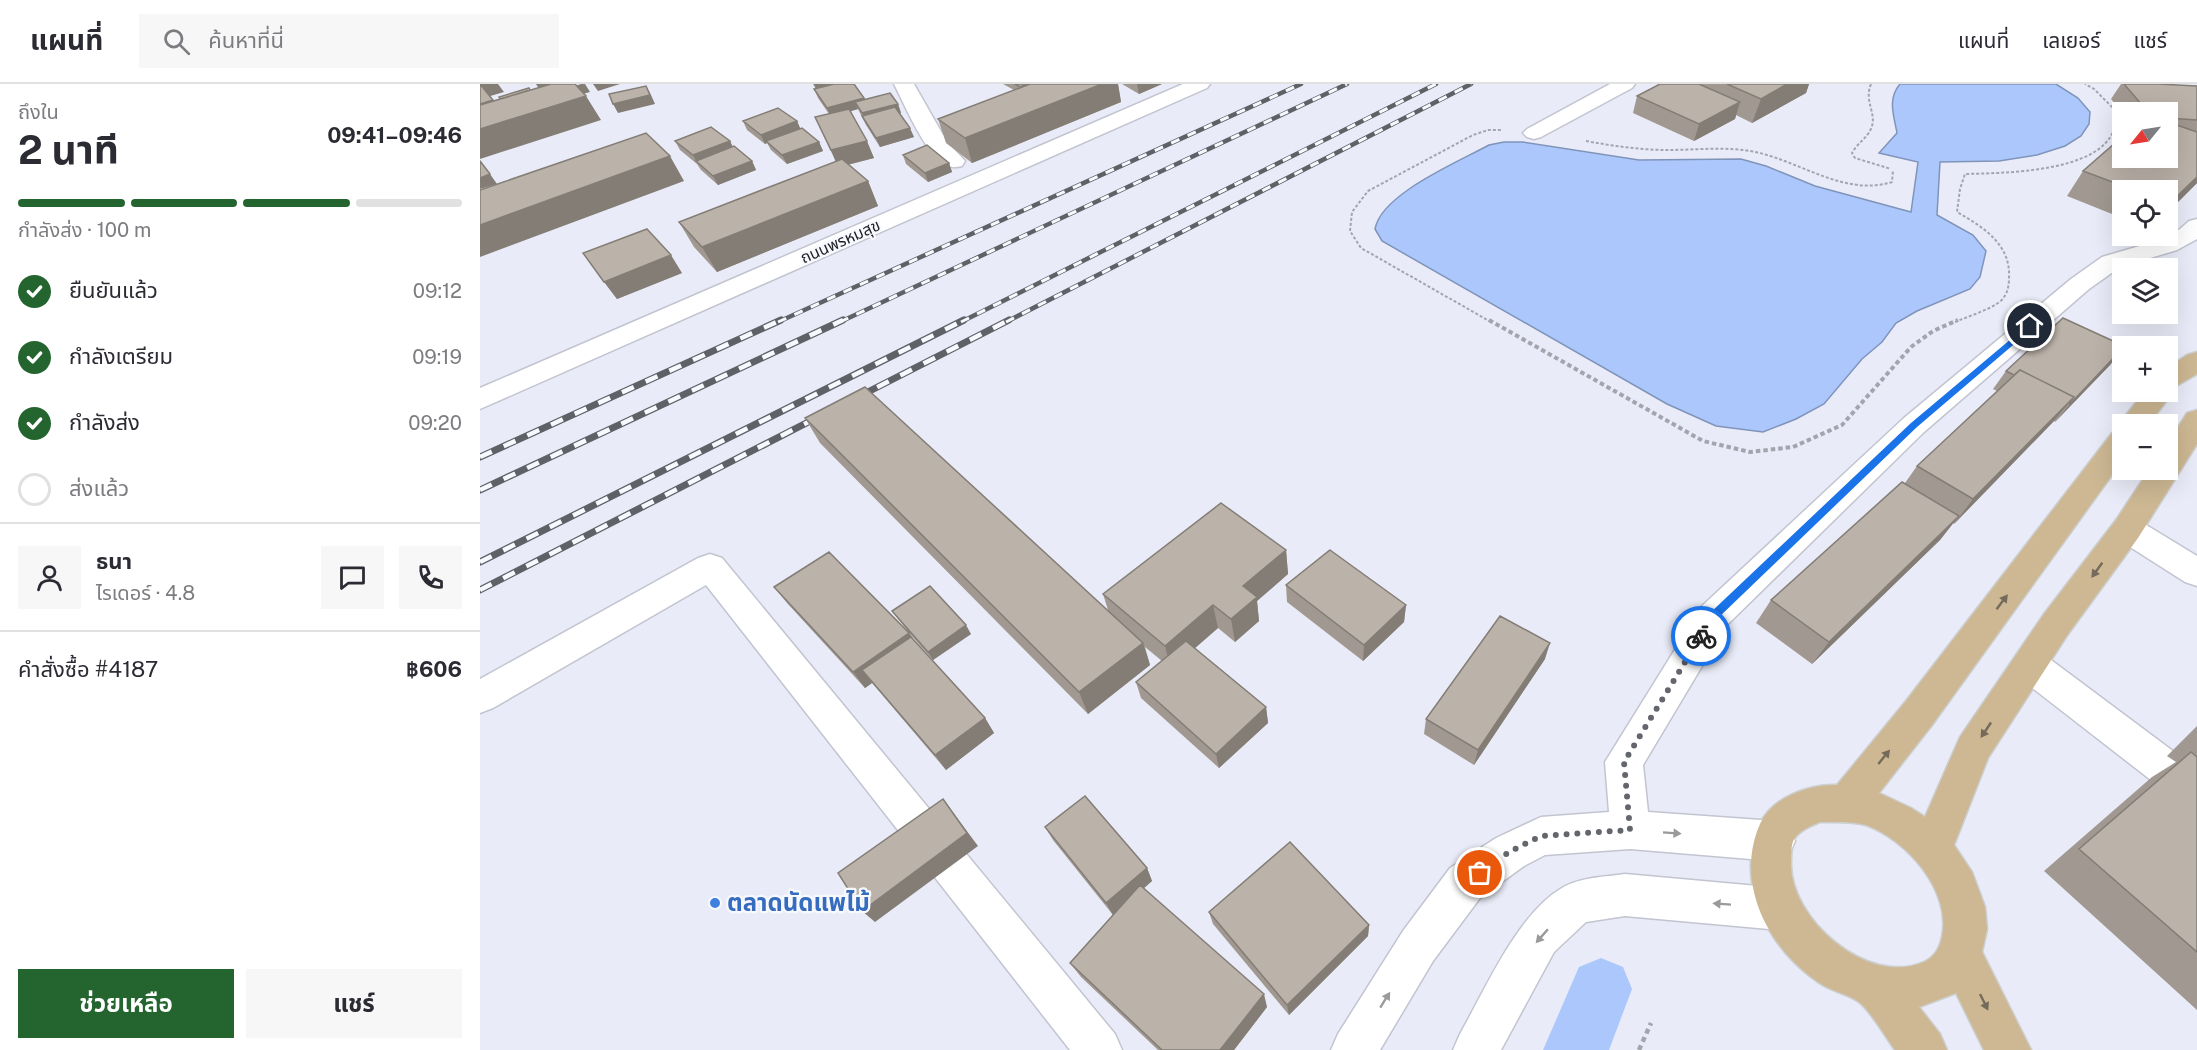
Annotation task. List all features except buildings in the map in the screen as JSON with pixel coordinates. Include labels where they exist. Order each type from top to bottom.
[{"type":"main road","points":[[2178,374],[2197,361]]},
{"type":"main road","points":[[2142,414],[2151,402]]},
{"type":"main road","points":[[2178,449],[2197,420]]},
{"type":"main road","points":[[1847,803],[1918,713],[2112,453]]},
{"type":"main road","points":[[1932,849],[1973,749],[2056,624],[2127,529],[2158,480]]},
{"type":"main road","points":[[1820,803],[1847,803],[1877,811],[1906,827],[1932,849],[1953,876],[1964,906],[1966,935],[1957,962],[1938,979],[1909,989],[1874,986],[1839,971],[1807,946],[1780,909],[1772,884],[1769,854],[1775,841],[1778,829],[1796,812],[1820,803]]},
{"type":"main road","points":[[1960,954],[2008,1050]]},
{"type":"main road","points":[[1874,986],[1924,1050]]},
{"type":"street","points":[[904,84],[938,145],[974,181]]},
{"type":"street","name":"ถนนพรหมสุข","points":[[480,399],[974,181],[1135,102],[1200,84]]},
{"type":"street","points":[[1534,133],[1625,84]]},
{"type":"street","points":[[938,145],[1001,119]]},
{"type":"street","points":[[1630,830],[1624,762],[1714,616],[1914,425],[2080,284],[2109,263],[2159,248],[2190,235],[2197,226]]},
{"type":"street","points":[[2127,529],[2197,573]]},
{"type":"street","points":[[480,697],[710,567],[1099,1050]]},
{"type":"street","points":[[2030,665],[2197,792]]},
{"type":"street","points":[[1354,1050],[1418,946],[1465,883],[1509,852],[1541,836],[1630,830],[1775,841]]},
{"type":"street","points":[[1476,1050],[1539,937],[1576,903],[1625,895],[1780,909]]},
{"type":"path","points":[[1871,84],[1867,105],[1873,121],[1872,128],[1853,148],[1852,153],[1855,158],[1892,170],[1892,182],[1885,186],[1868,187],[1823,175],[1765,154],[1740,149],[1636,149],[1534,133],[1488,130],[1473,135],[1368,191],[1352,212],[1350,231],[1361,248],[1703,441],[1750,453],[1792,447],[1842,425],[1911,347],[1933,331],[2000,302],[2009,288],[2010,267],[1999,242],[1981,226],[1957,213],[1960,189],[1965,174],[2007,173],[2059,165],[2087,154],[2104,144],[2113,133],[2115,110],[2094,89],[2085,84]]},
{"type":"path","points":[[1639,1050],[1651,1023]]},
{"type":"water","points":[[1900,84],[2056,84],[2078,98],[2090,112],[2089,124],[2081,136],[2065,146],[2037,155],[1999,161],[1940,162],[1937,215],[1973,235],[1986,251],[1980,277],[1970,289],[1917,311],[1896,323],[1882,342],[1862,359],[1824,404],[1796,419],[1763,432],[1716,426],[1667,404],[1382,241],[1375,229],[1380,216],[1391,204],[1423,180],[1489,145],[1504,142],[1523,142],[1639,160],[1741,159],[1766,166],[1815,186],[1911,212],[1918,162],[1879,153],[1897,133],[1893,102]]},
{"type":"waterway","points":[[1576,1050],[1601,989]]},
{"type":"railway","points":[[778,322],[1301,84]]},
{"type":"railway","points":[[840,322],[1347,84]]},
{"type":"railway","points":[[961,322],[1436,84]]},
{"type":"railway","points":[[1006,322],[1471,84]]},
{"type":"railway","points":[[480,457],[781,320]]},
{"type":"railway","points":[[480,490],[843,320]]},
{"type":"railway","points":[[480,562],[964,320]]},
{"type":"railway","points":[[854,399],[1009,320]]},
{"type":"railway","points":[[480,590],[822,415]]},
{"type":"way so far","points":[[1480,873],[1509,852],[1541,836],[1630,830],[1624,762],[1701,636]]},
{"type":"place","name":"ตลาดนัดแพไม้","points":[[715,903]]},
{"type":"route","points":[[1701,636],[1714,616],[1914,425],[2030,326]]}]
